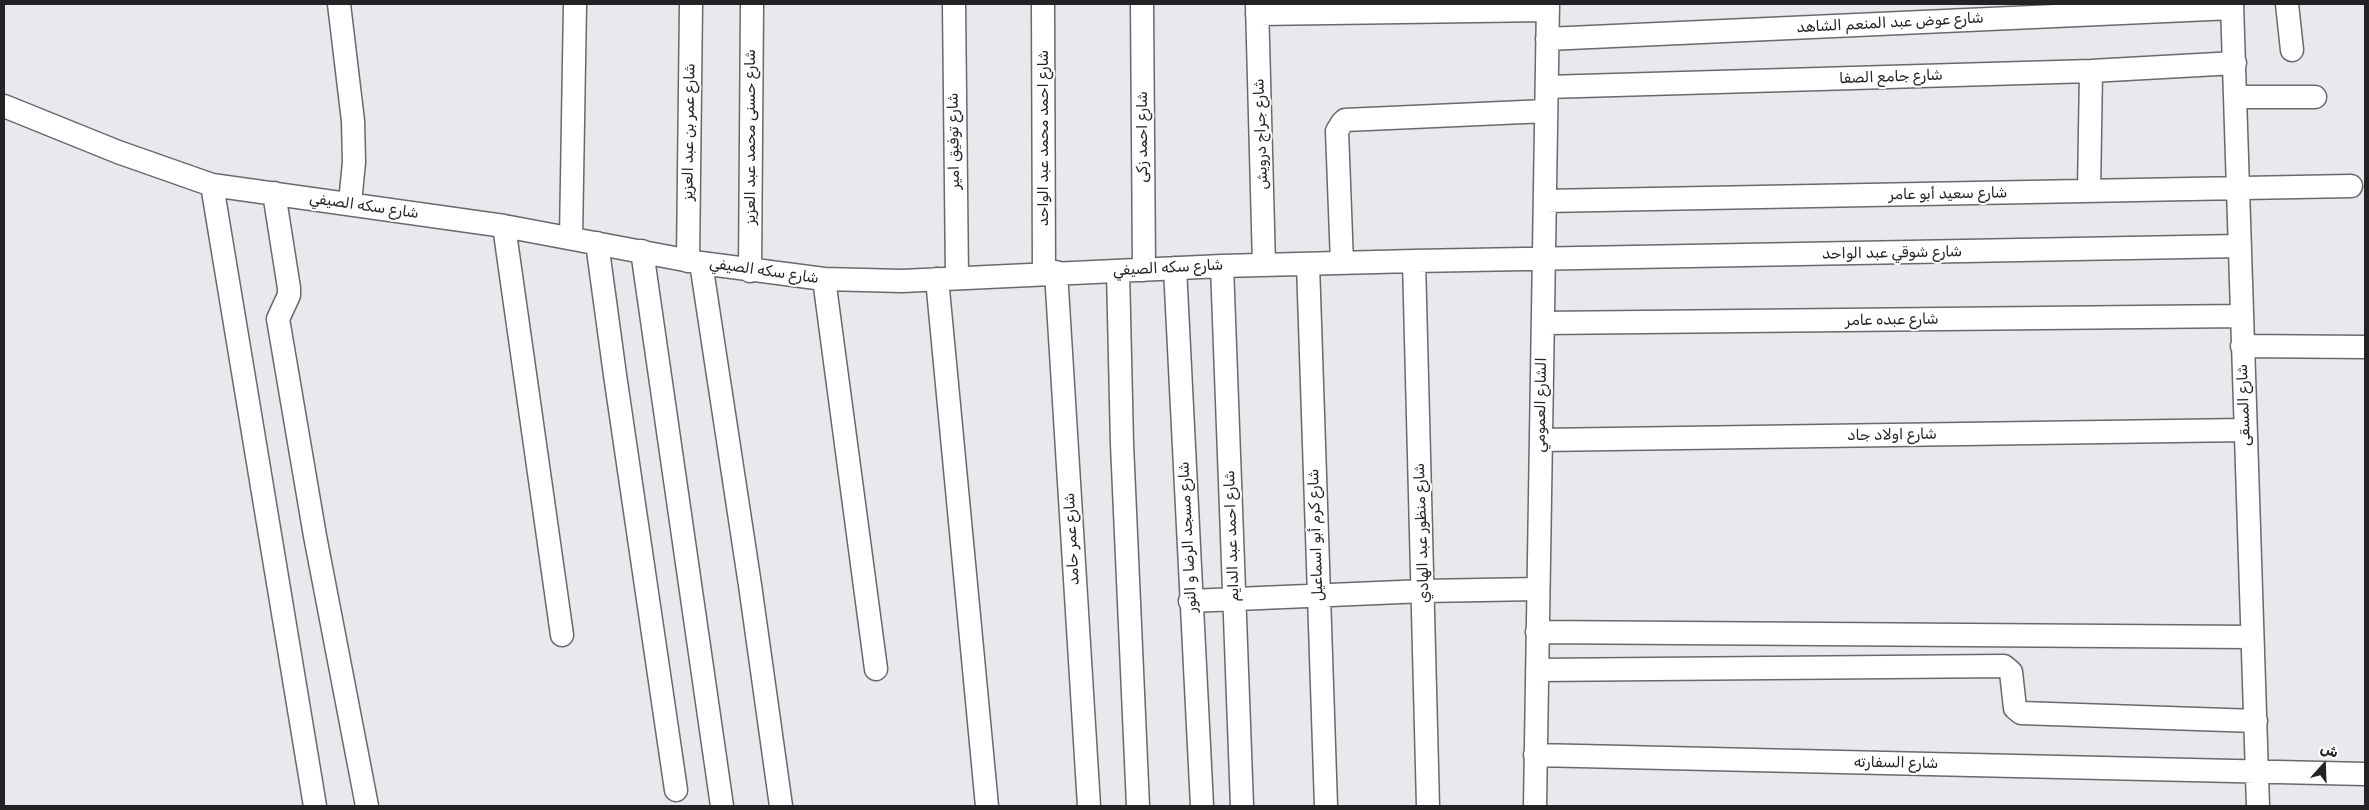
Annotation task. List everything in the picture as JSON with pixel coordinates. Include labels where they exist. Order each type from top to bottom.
[{"type":"street","points":[[339,4],[353,121],[354,162],[350,203]]},
{"type":"street","points":[[571,238],[576,4]]},
{"type":"street","name":"شارع عمر بن عبد العزيز","points":[[691,4],[694,262],[750,584],[781,806]]},
{"type":"street","name":"شارع حسنى محمد عبد العزيز","points":[[750,271],[752,4]]},
{"type":"street","name":"شارع توفيق امير","points":[[954,4],[947,279],[987,806]]},
{"type":"street","name":"شارع احمد محمد عبد الواحد","points":[[1043,4],[1050,273]]},
{"type":"street","name":"شارع احمد زكى","points":[[1142,4],[1144,270]]},
{"type":"street","points":[[2287,4],[2292,50]]},
{"type":"street","name":"شارع عوض عبد المنعم الشاهد","points":[[1547,39],[2232,6]]},
{"type":"street","name":"شارع المسقى","points":[[2232,6],[2237,97],[2244,430],[2258,806]]},
{"type":"street","points":[[1257,9],[1548,7]]},
{"type":"street","name":"الشارع العمومي","points":[[1535,806],[1548,7]]},
{"type":"street","name":"شارع جراج درويش","points":[[1257,9],[1264,264]]},
{"type":"street","name":"شارع جامع الصفا","points":[[1547,87],[2090,71],[2235,63]]},
{"type":"street","points":[[2089,191],[2090,71]]},
{"type":"street","points":[[2237,97],[2315,97]]},
{"type":"street","name":"شارع سكه الصيفي","points":[[4,106],[118,152],[212,185],[504,226],[694,262],[750,271],[824,279],[947,279],[1264,264],[1544,260]]},
{"type":"street","points":[[1342,263],[1337,131],[1345,120],[1546,111]]},
{"type":"street","points":[[212,185],[315,806]]},
{"type":"street","name":"شارع سعيد أبو عامر","points":[[1545,201],[2351,186]]},
{"type":"street","points":[[274,193],[289,288],[289,295],[278,319],[315,536],[368,806]]},
{"type":"street","points":[[504,226],[562,635]]},
{"type":"street","points":[[598,243],[615,375],[676,790]]},
{"type":"street","name":"شارع شوقي عبد الواحد","points":[[1544,260],[2240,246]]},
{"type":"street","points":[[642,251],[722,806]]},
{"type":"street","name":"شارع منظور عبد الهادي","points":[[1414,261],[1424,591],[1428,806]]},
{"type":"street","name":"شارع كرم أبو اسماعيل","points":[[1308,264],[1326,806]]},
{"type":"street","name":"شارع احمد عبد الدايم","points":[[1222,266],[1242,806]]},
{"type":"street","name":"شارع مسجد الرضا و النور","points":[[1175,268],[1190,602],[1202,806]]},
{"type":"street","points":[[1118,271],[1122,444],[1138,806]]},
{"type":"street","name":"شارع عمر حامد","points":[[1050,273],[1089,806]]},
{"type":"street","points":[[824,279],[876,669]]},
{"type":"street","name":"شارع عبده عامر","points":[[1543,323],[2242,316]]},
{"type":"street","points":[[2242,346],[2365,347]]},
{"type":"street","name":"شارع اولاد جاد","points":[[1541,440],[2244,430]]},
{"type":"street","points":[[1190,602],[1424,591],[1538,589]]},
{"type":"street","points":[[1538,632],[2252,637]]},
{"type":"street","points":[[1537,670],[2004,666],[2011,672],[2014,705],[2016,710],[2021,713],[2256,721]]},
{"type":"street","name":"شارع السفارته","points":[[1535,755],[2365,774]]}]
